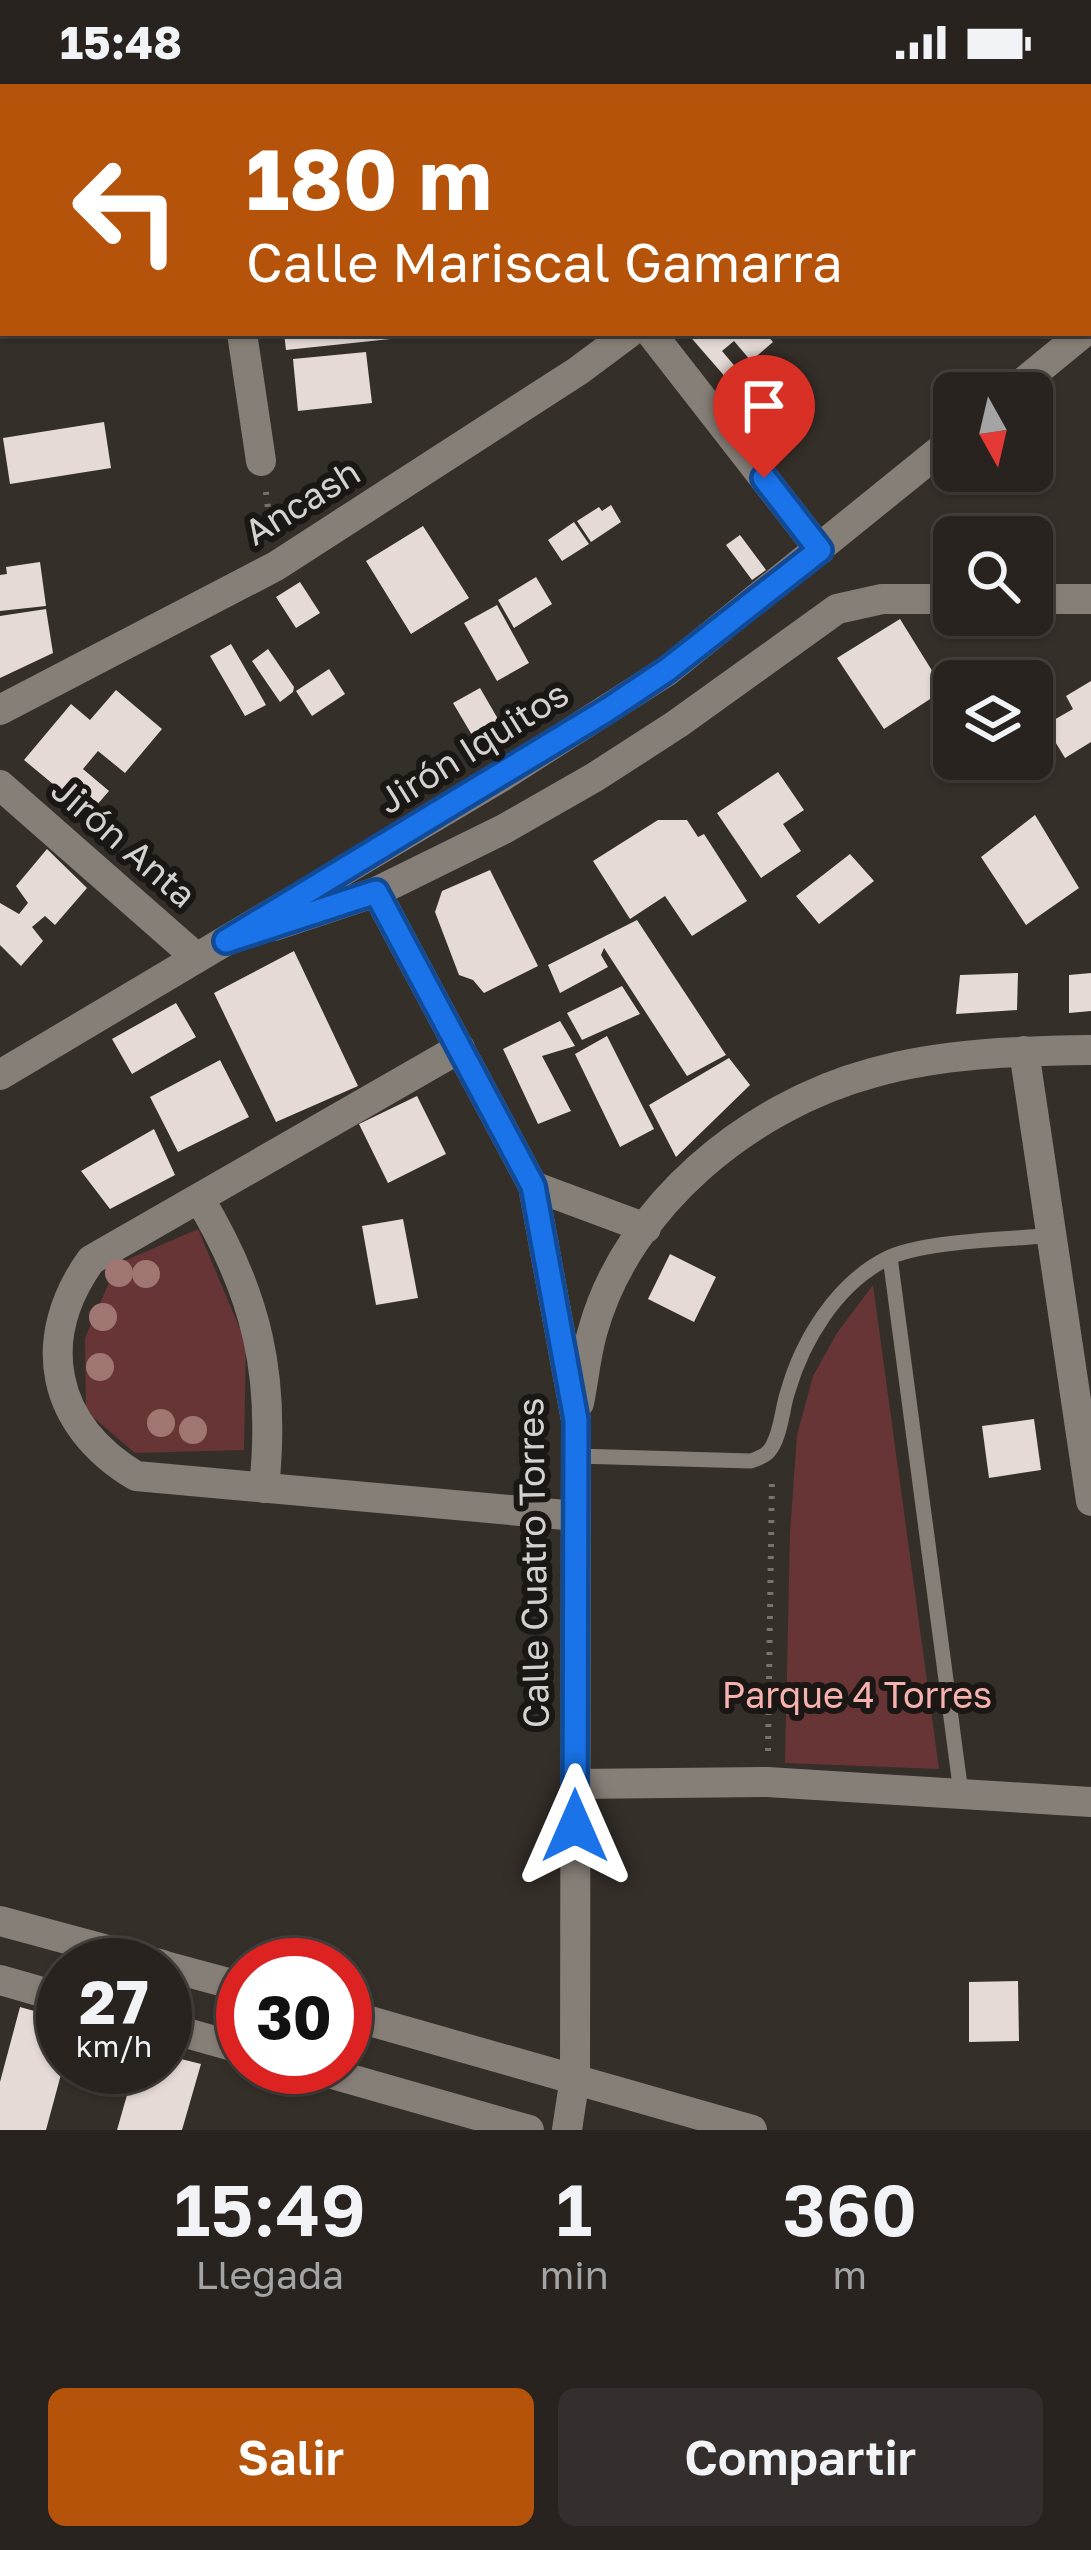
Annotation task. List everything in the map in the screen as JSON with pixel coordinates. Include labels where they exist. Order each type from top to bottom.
[{"type":"street","points":[[242,336],[261,461]]},
{"type":"street","name":"Ancash","points":[[0,710],[276,566],[578,371],[624,336]]},
{"type":"street","points":[[653,336],[820,550]]},
{"type":"street","points":[[1036,372],[1079,336]]},
{"type":"street","name":"Jirón Iquitos","points":[[0,1075],[613,706],[667,670],[933,456]]},
{"type":"street","points":[[226,941],[376,892],[503,829],[677,724],[836,609],[882,599],[933,599]]},
{"type":"street","points":[[1053,599],[1091,599]]},
{"type":"street","name":"Jirón Anta","points":[[0,785],[197,958]]},
{"type":"street","name":"Calle Cuatro Torres","points":[[376,892],[533,1186],[576,1420],[575,2077],[567,2130]]},
{"type":"street","points":[[460,1048],[91,1260],[63,1309],[57,1365],[63,1393],[91,1442],[136,1476],[576,1516]]},
{"type":"street","points":[[576,1420],[593,1328],[620,1269],[646,1228],[699,1168],[756,1124],[810,1094],[872,1072],[1024,1051],[1091,1050]]},
{"type":"street","points":[[1024,1051],[1091,1501]]},
{"type":"street","points":[[533,1186],[646,1228]]},
{"type":"street","points":[[199,1198],[240,1274],[254,1315],[269,1401],[264,1488]]},
{"type":"street","points":[[575,1784],[767,1782],[1091,1802]]},
{"type":"street","points":[[0,1921],[63,1938]]},
{"type":"street","points":[[0,1980],[36,1990]]},
{"type":"street","points":[[372,2021],[752,2130]]},
{"type":"street","points":[[372,2085],[530,2130]]},
{"type":"lane","points":[[576,1456],[752,1461],[765,1456],[775,1442],[788,1387],[830,1307],[861,1274],[905,1251],[1053,1235]]},
{"type":"lane","points":[[890,1257],[961,1792]]},
{"type":"path","points":[[261,461],[276,566]]},
{"type":"path","points":[[765,1456],[774,1482],[767,1782]]},
{"type":"green space","points":[[198,1229],[246,1343],[244,1450],[135,1453],[86,1411],[85,1338],[117,1264]]},
{"type":"green space","name":"Parque 4 Torres","points":[[873,1285],[939,1769],[785,1763],[797,1435],[813,1376],[837,1333]]},
{"type":"building","points":[[284,336],[419,336],[286,350]]},
{"type":"building","points":[[690,336],[768,336],[773,342],[751,361],[734,341],[722,351],[738,370],[727,379]]},
{"type":"building","points":[[366,352],[372,403],[298,411],[293,359]]},
{"type":"building","points":[[104,422],[111,468],[10,484],[3,438]]},
{"type":"building","points":[[611,505],[621,522],[591,542],[577,521]]},
{"type":"building","points":[[574,522],[589,544],[562,561],[548,540]]},
{"type":"building","points":[[423,526],[469,598],[411,634],[366,561]]},
{"type":"building","points":[[740,535],[766,570],[752,580],[726,545]]},
{"type":"building","points":[[40,562],[46,606],[0,611],[0,575],[7,574],[6,567]]},
{"type":"building","points":[[536,577],[552,604],[514,628],[498,600]]},
{"type":"building","points":[[300,582],[320,613],[296,628],[276,597]]},
{"type":"building","points":[[497,605],[529,663],[497,681],[464,623]]},
{"type":"building","points":[[46,609],[53,653],[0,678],[0,616]]},
{"type":"building","points":[[900,619],[933,672],[933,697],[884,729],[837,658]]},
{"type":"building","points":[[231,644],[266,705],[245,716],[210,656]]},
{"type":"building","points":[[268,649],[294,687],[280,702],[252,661]]},
{"type":"building","points":[[329,669],[345,694],[312,716],[296,691]]},
{"type":"building","points":[[1091,681],[1091,742],[1065,758],[1053,738],[1053,720],[1073,709],[1066,696]]},
{"type":"building","points":[[480,688],[509,738],[482,752],[453,703]]},
{"type":"building","points":[[116,690],[162,729],[125,773],[98,751],[83,769],[109,791],[89,814],[24,760],[71,704],[90,720]]},
{"type":"building","points":[[778,772],[804,810],[783,824],[801,851],[761,878],[717,813]]},
{"type":"building","points":[[1035,815],[1079,888],[1026,925],[981,857]]},
{"type":"building","points":[[658,820],[687,820],[698,837],[704,834],[747,901],[692,936],[665,896],[630,919],[593,861]]},
{"type":"building","points":[[47,849],[87,888],[55,925],[45,916],[32,927],[43,941],[21,966],[0,945],[0,903],[19,914],[28,903],[16,886]]},
{"type":"building","points":[[850,854],[874,881],[819,924],[796,896]]},
{"type":"building","points":[[490,870],[538,966],[484,993],[473,980],[459,975],[435,912],[442,891]]},
{"type":"building","points":[[637,920],[726,1055],[687,1076],[604,948],[601,955],[608,967],[560,993],[548,965]]},
{"type":"building","points":[[294,951],[358,1086],[276,1122],[214,993]]},
{"type":"building","points":[[1018,973],[1017,1010],[956,1014],[960,975]]},
{"type":"building","points":[[1091,973],[1091,1011],[1069,1013],[1069,975]]},
{"type":"building","points":[[622,986],[640,1014],[582,1040],[567,1013]]},
{"type":"building","points":[[176,1003],[196,1037],[132,1074],[112,1039]]},
{"type":"building","points":[[560,1021],[575,1046],[542,1056],[571,1111],[538,1124],[503,1049]]},
{"type":"building","points":[[607,1036],[654,1129],[620,1147],[575,1054]]},
{"type":"building","points":[[729,1058],[750,1085],[676,1157],[649,1105]]},
{"type":"building","points":[[220,1060],[249,1117],[178,1152],[150,1097]]},
{"type":"building","points":[[417,1096],[446,1154],[388,1183],[359,1124]]},
{"type":"building","points":[[154,1129],[175,1175],[110,1209],[81,1171]]},
{"type":"building","points":[[403,1219],[418,1298],[376,1305],[362,1226]]},
{"type":"building","points":[[670,1254],[716,1277],[694,1322],[648,1299]]},
{"type":"building","points":[[1034,1419],[1041,1470],[989,1478],[982,1426]]},
{"type":"building","points":[[1018,1981],[1019,2041],[969,2042],[969,1982]]},
{"type":"building","points":[[20,2007],[36,2011],[36,2094],[56,2094],[46,2130],[0,2130],[0,2082]]},
{"type":"building","points":[[192,2062],[201,2064],[182,2130],[117,2130],[127,2094],[192,2094]]},
{"type":"route","points":[[575,1826],[576,1420],[533,1186],[376,892],[226,941],[607,710],[667,670],[820,550],[764,478]]}]
